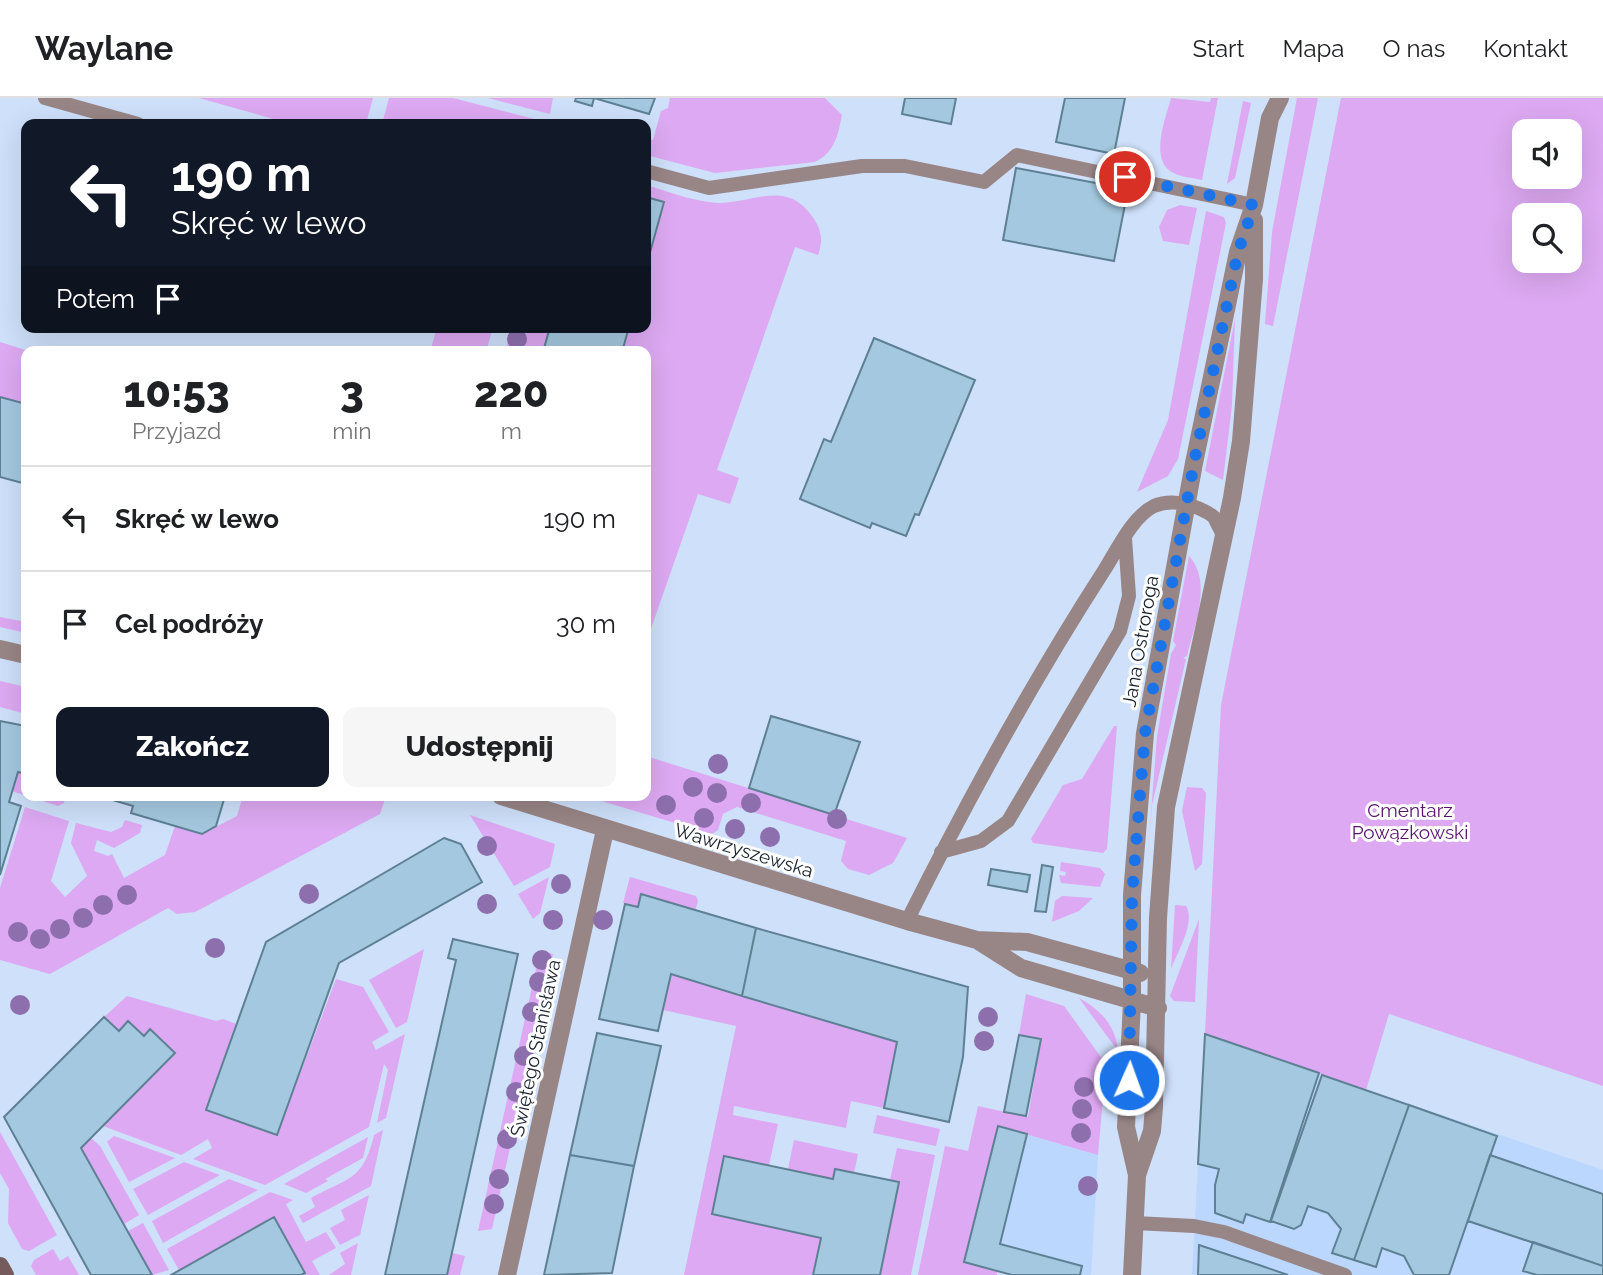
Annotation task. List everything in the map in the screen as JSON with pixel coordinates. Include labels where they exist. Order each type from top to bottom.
[{"type":"street","name":"Jana Ostroroga","points":[[1132,1275],[1137,1175],[1126,1127],[1132,1002],[1132,895],[1141,766],[1186,504],[1238,252],[1254,205],[1270,117],[1268,98]]},
{"type":"street","name":"Jana Ostroroga","points":[[1270,117],[1280,98]]},
{"type":"street","name":"Jana Ostroroga","points":[[1137,1175],[1152,1131],[1158,1008],[1158,918],[1166,807],[1225,539],[1241,441],[1254,279],[1254,205]]},
{"type":"street","points":[[0,649],[21,654]]},
{"type":"street","name":"Wawrzyszewska","points":[[516,801],[907,921],[977,940],[1027,942],[1158,978]]},
{"type":"street","name":"Świętego Stanisława","points":[[507,1275],[605,830]]},
{"type":"street","name":"Wawrzyszewska","points":[[977,940],[1021,968],[1158,1008]]},
{"type":"street","points":[[0,1266],[5,1275]]},
{"type":"lane","points":[[46,98],[120,119]]},
{"type":"lane","points":[[651,172],[709,188],[862,166],[905,166],[984,182],[1017,155],[1254,205]]},
{"type":"lane","points":[[907,921],[975,788],[1125,538],[1151,507],[1170,502],[1186,504],[1214,517],[1225,539]]},
{"type":"lane","points":[[941,852],[981,841],[1007,821],[1117,636],[1129,596],[1125,538]]},
{"type":"lane","points":[[1135,1223],[1194,1226],[1224,1232],[1345,1275]]},
{"type":"shaded area","points":[[1205,1034],[1603,1170],[1603,1275],[1192,1275]]},
{"type":"shaded area","points":[[998,1126],[1098,1155],[1091,1275],[1012,1275],[964,1262]]},
{"type":"green space","points":[[199,98],[373,98],[367,119],[273,119]]},
{"type":"green space","points":[[389,98],[453,98],[534,119],[383,119]]},
{"type":"green space","points":[[488,98],[553,98],[550,114]]},
{"type":"green space","points":[[670,98],[825,98],[842,115],[831,148],[815,162],[715,173],[651,156],[651,139],[661,111],[668,108]]},
{"type":"green space","points":[[1171,98],[1210,102],[1211,98],[1218,98],[1202,180],[1178,175],[1164,165],[1160,147],[1161,136]]},
{"type":"green space","points":[[1297,98],[1318,98],[1273,326],[1265,324],[1272,232]]},
{"type":"green space","name":"Cmentarz Powązkowski","points":[[1341,98],[1603,98],[1603,1086],[1389,1014],[1366,1090],[1205,1034],[1221,705]]},
{"type":"green space","points":[[1243,101],[1251,103],[1235,178],[1227,184]]},
{"type":"green space","points":[[651,187],[709,202],[723,203],[764,196],[791,198],[803,206],[814,219],[821,241],[818,255],[795,247],[717,470],[739,478],[730,504],[698,494],[651,629],[651,346],[624,346],[627,333],[651,333],[651,249],[664,202],[651,198]]},
{"type":"green space","points":[[1180,205],[1197,208],[1189,245],[1163,241],[1159,227],[1167,210]]},
{"type":"green space","points":[[1206,211],[1224,217],[1226,223],[1178,459],[1168,476],[1137,492],[1168,420]]},
{"type":"green space","points":[[1235,319],[1232,405],[1223,480],[1205,471]]},
{"type":"green space","points":[[435,333],[491,333],[488,346],[432,346]]},
{"type":"green space","points":[[510,333],[548,333],[545,346],[507,346]]},
{"type":"green space","points":[[0,342],[21,349],[21,403],[0,397]]},
{"type":"green space","points":[[1189,556],[1200,579],[1200,605],[1187,656],[1183,658],[1186,659],[1152,805],[1147,866],[1157,736],[1171,654],[1176,645],[1173,641]]},
{"type":"green space","points":[[0,617],[21,621],[21,632],[0,627]]},
{"type":"green space","points":[[0,681],[21,686],[21,713],[0,707]]},
{"type":"green space","points":[[1114,726],[1117,726],[1107,849],[1103,853],[1033,843],[1031,839],[1063,785],[1082,779]]},
{"type":"green space","points":[[651,758],[907,838],[893,863],[869,875],[848,869],[841,861],[846,841],[737,807],[723,814],[718,830],[712,834],[601,801],[651,801]]},
{"type":"green space","points":[[18,772],[21,773],[21,794],[12,791]]},
{"type":"green space","points":[[1187,787],[1202,788],[1206,793],[1202,864],[1195,871],[1182,811]]},
{"type":"green space","points":[[42,801],[65,801],[58,806]]},
{"type":"green space","points":[[242,801],[384,801],[380,814],[195,912],[177,914],[168,908],[50,974],[0,960],[0,888],[25,807],[69,821],[51,881],[65,897],[87,876],[71,843],[76,823],[111,832],[122,827],[125,820],[142,825],[140,833],[114,848],[97,840],[94,851],[108,856],[112,854],[124,878],[165,855],[175,826],[202,834],[237,816]]},
{"type":"green space","points":[[470,815],[555,844],[550,867],[514,886]]},
{"type":"green space","points":[[1061,862],[1100,868],[1105,874],[1100,887],[1061,883],[1059,875],[1065,876],[1066,872],[1060,871]]},
{"type":"green space","points":[[549,877],[540,913],[533,919],[518,894]]},
{"type":"green space","points":[[630,877],[696,896],[698,901],[693,918],[639,902],[638,907],[623,903]]},
{"type":"green space","points":[[1062,896],[1093,898],[1079,911],[1052,922],[1055,901]]},
{"type":"green space","points":[[1175,905],[1186,906],[1189,920],[1171,969]]},
{"type":"green space","points":[[1199,919],[1195,1002],[1174,1001],[1170,996]]},
{"type":"green space","points":[[424,949],[407,1022],[396,1028],[369,980]]},
{"type":"green space","points":[[540,951],[553,954],[492,1229],[478,1231]]},
{"type":"green space","points":[[671,974],[897,1042],[884,1108],[851,1101],[846,1128],[734,1106],[733,1115],[778,1124],[769,1165],[724,1156],[712,1214],[821,1238],[813,1275],[684,1275],[736,1026],[663,1010]]},
{"type":"green space","points":[[336,979],[363,987],[389,1032],[372,1042],[376,1050],[405,1034],[386,1118],[377,1123],[388,1070],[384,1064],[369,1127],[265,1185],[193,1159],[212,1148],[208,1139],[181,1155],[103,1126],[175,1054],[150,1029],[144,1036],[128,1021],[119,1031],[104,1017],[127,996],[236,1024],[206,1109],[277,1135]]},
{"type":"green space","points":[[1026,994],[1064,1006],[1106,1064],[1098,1155],[998,1126],[964,1262],[997,1271],[997,1275],[918,1275],[945,1146],[968,1151],[978,1106],[1028,1117],[1041,1040],[1019,1035]]},
{"type":"green space","points":[[1079,998],[1094,1007],[1106,1019],[1117,1042],[1118,1051]]},
{"type":"green space","points":[[877,1115],[940,1129],[936,1146],[873,1133]]},
{"type":"green space","points":[[383,1130],[371,1186],[303,1223],[299,1216],[315,1207],[311,1198],[353,1176],[365,1161],[374,1135]]},
{"type":"green space","points":[[0,1132],[57,1235],[29,1251],[22,1249],[8,1223],[9,1189],[0,1173]]},
{"type":"green space","points":[[114,1136],[175,1158],[129,1182],[107,1142]]},
{"type":"green space","points":[[368,1137],[363,1158],[325,1179],[328,1181],[306,1193],[284,1184]]},
{"type":"green space","points":[[91,1138],[100,1146],[139,1215],[124,1224],[81,1148]]},
{"type":"green space","points":[[794,1140],[858,1154],[854,1173],[835,1169],[833,1179],[788,1169]]},
{"type":"green space","points":[[897,1148],[935,1155],[911,1275],[880,1275],[899,1182],[890,1180]]},
{"type":"green space","points":[[184,1162],[220,1175],[148,1215],[133,1189]]},
{"type":"green space","points":[[229,1179],[258,1190],[163,1243],[152,1221]]},
{"type":"green space","points":[[270,1192],[293,1200],[286,1204],[306,1242],[326,1232],[336,1248],[312,1261],[320,1275],[301,1275],[305,1272],[274,1217],[179,1270],[167,1249]]},
{"type":"green space","points":[[369,1195],[360,1235],[340,1245],[330,1228],[345,1220],[341,1210]]},
{"type":"green space","points":[[143,1223],[169,1270],[152,1275],[128,1231]]},
{"type":"green space","points":[[358,1243],[351,1275],[329,1275],[345,1264],[340,1253]]},
{"type":"green space","points":[[53,1249],[60,1261],[68,1256],[79,1275],[36,1275],[31,1266],[34,1260]]},
{"type":"green space","points":[[452,1253],[465,1256],[460,1275],[447,1275]]},
{"type":"building","points":[[576,98],[594,98],[592,106],[575,101]]},
{"type":"building","points":[[594,98],[655,98],[649,114]]},
{"type":"building","points":[[905,98],[956,98],[951,124],[902,114]]},
{"type":"building","points":[[1065,98],[1125,98],[1114,154],[1056,142]]},
{"type":"building","points":[[1016,168],[1128,189],[1114,261],[1003,240]]},
{"type":"building","points":[[651,198],[664,202],[651,249]]},
{"type":"building","points":[[548,333],[627,333],[624,346],[545,346]]},
{"type":"building","points":[[874,338],[975,380],[919,515],[915,514],[906,536],[872,523],[870,528],[800,499],[824,439],[831,442]]},
{"type":"building","points":[[0,397],[21,403],[21,483],[0,477]]},
{"type":"building","points":[[771,716],[860,742],[834,815],[749,788]]},
{"type":"building","points":[[0,721],[21,725],[21,773],[18,772],[9,802],[21,806],[0,875]]},
{"type":"building","points":[[116,801],[224,801],[216,826],[202,834],[131,813],[133,806]]},
{"type":"building","points":[[444,838],[461,844],[482,882],[339,963],[277,1135],[206,1110],[266,942]]},
{"type":"building","points":[[1042,865],[1053,867],[1046,912],[1035,911]]},
{"type":"building","points":[[991,869],[1030,875],[1027,892],[988,885]]},
{"type":"building","points":[[641,894],[756,928],[742,996],[671,974],[658,1031],[599,1019],[625,904],[638,907]]},
{"type":"building","points":[[756,928],[968,987],[963,1057],[949,1122],[884,1108],[897,1042],[742,996]]},
{"type":"building","points":[[453,939],[518,954],[447,1275],[385,1275],[456,960],[448,958]]},
{"type":"building","points":[[104,1017],[119,1031],[128,1021],[144,1036],[150,1029],[175,1053],[81,1148],[152,1275],[91,1275],[4,1117]]},
{"type":"building","points":[[597,1033],[661,1046],[634,1166],[570,1155]]},
{"type":"building","points":[[1205,1034],[1319,1073],[1270,1222],[1246,1214],[1243,1223],[1215,1213],[1215,1185],[1219,1169],[1198,1164]]},
{"type":"building","points":[[1019,1035],[1041,1039],[1026,1116],[1004,1112]]},
{"type":"building","points":[[1322,1075],[1409,1105],[1354,1260],[1332,1253],[1341,1229],[1328,1213],[1308,1206],[1301,1225],[1294,1229],[1271,1221]]},
{"type":"building","points":[[1409,1105],[1497,1136],[1449,1275],[1414,1275],[1404,1256],[1382,1248],[1376,1267],[1354,1260]]},
{"type":"building","points":[[998,1126],[1027,1134],[1000,1244],[1082,1266],[1080,1275],[1012,1275],[964,1262]]},
{"type":"building","points":[[570,1155],[634,1166],[612,1273],[544,1275]]},
{"type":"building","points":[[1490,1155],[1603,1194],[1603,1266],[1468,1221]]},
{"type":"building","points":[[724,1156],[833,1179],[835,1169],[899,1182],[880,1275],[813,1275],[821,1238],[712,1214]]},
{"type":"building","points":[[274,1217],[305,1273],[171,1275]]},
{"type":"building","points":[[1533,1242],[1603,1266],[1603,1275],[1537,1275],[1523,1271]]},
{"type":"building","points":[[1199,1245],[1262,1266],[1288,1275],[1198,1275]]},
{"type":"route","points":[[1125,177],[1254,205],[1238,252],[1194,463],[1145,733],[1132,895],[1129,1080]]}]
